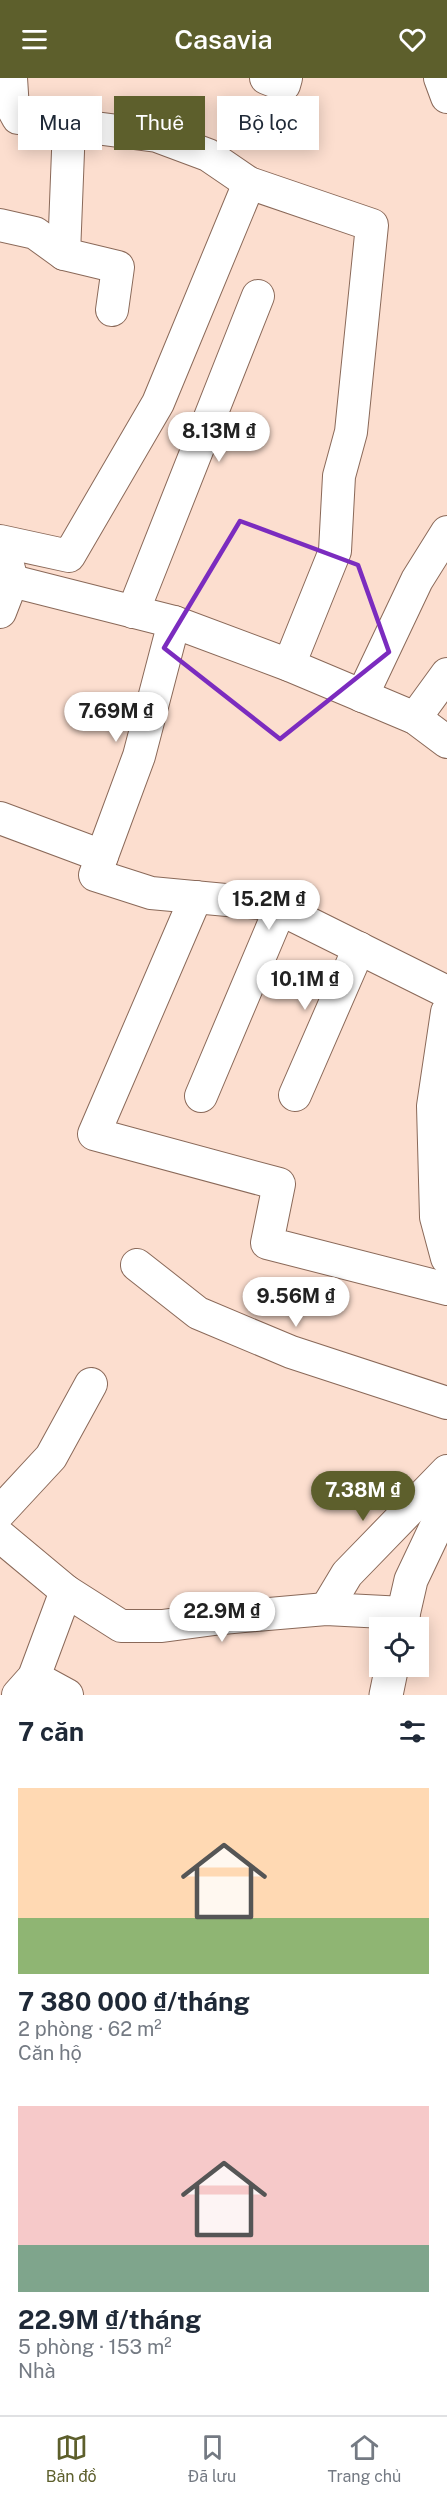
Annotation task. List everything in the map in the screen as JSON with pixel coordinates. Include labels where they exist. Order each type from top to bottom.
[{"type":"main road","points":[[403,1617],[411,1580],[447,1504]]},
{"type":"main road","points":[[386,1695],[390,1677]]},
{"type":"street","points":[[11,78],[13,109],[18,118]]},
{"type":"street","points":[[266,78],[284,85],[286,78]]},
{"type":"street","points":[[440,78],[447,97]]},
{"type":"street","points":[[102,130],[157,136],[208,155],[249,183],[372,225],[351,432],[339,476],[335,551],[289,665]]},
{"type":"street","points":[[64,254],[68,150]]},
{"type":"street","points":[[0,612],[12,581],[0,540],[69,556],[158,403],[249,183]]},
{"type":"street","points":[[0,225],[35,233],[64,254],[118,267],[112,310]]},
{"type":"street","points":[[133,612],[258,296]]},
{"type":"street","points":[[362,696],[417,580],[447,532]]},
{"type":"street","points":[[12,581],[174,622],[289,665],[415,718],[447,742]]},
{"type":"street","points":[[174,622],[139,756],[95,875],[151,893],[270,904],[447,992]]},
{"type":"street","points":[[415,718],[447,674]]},
{"type":"street","points":[[0,818],[102,856]]},
{"type":"street","points":[[195,897],[93,1134],[279,1184],[267,1243],[447,1289]]},
{"type":"street","points":[[201,1096],[280,909]]},
{"type":"street","points":[[295,1095],[359,948]]},
{"type":"street","points":[[447,1012],[433,1106],[436,1217],[447,1258]]},
{"type":"street","points":[[137,1265],[198,1313],[291,1352],[447,1403]]},
{"type":"street","points":[[0,1512],[51,1457],[91,1384]]},
{"type":"street","points":[[326,1609],[347,1574],[447,1472]]},
{"type":"street","points":[[0,1536],[66,1591],[121,1626],[162,1626],[326,1609],[381,1617]]},
{"type":"street","points":[[66,1591],[26,1686],[67,1695]]},
{"type":"highlighted area","points":[[240,521],[358,565],[389,652],[280,739],[164,648]]}]
